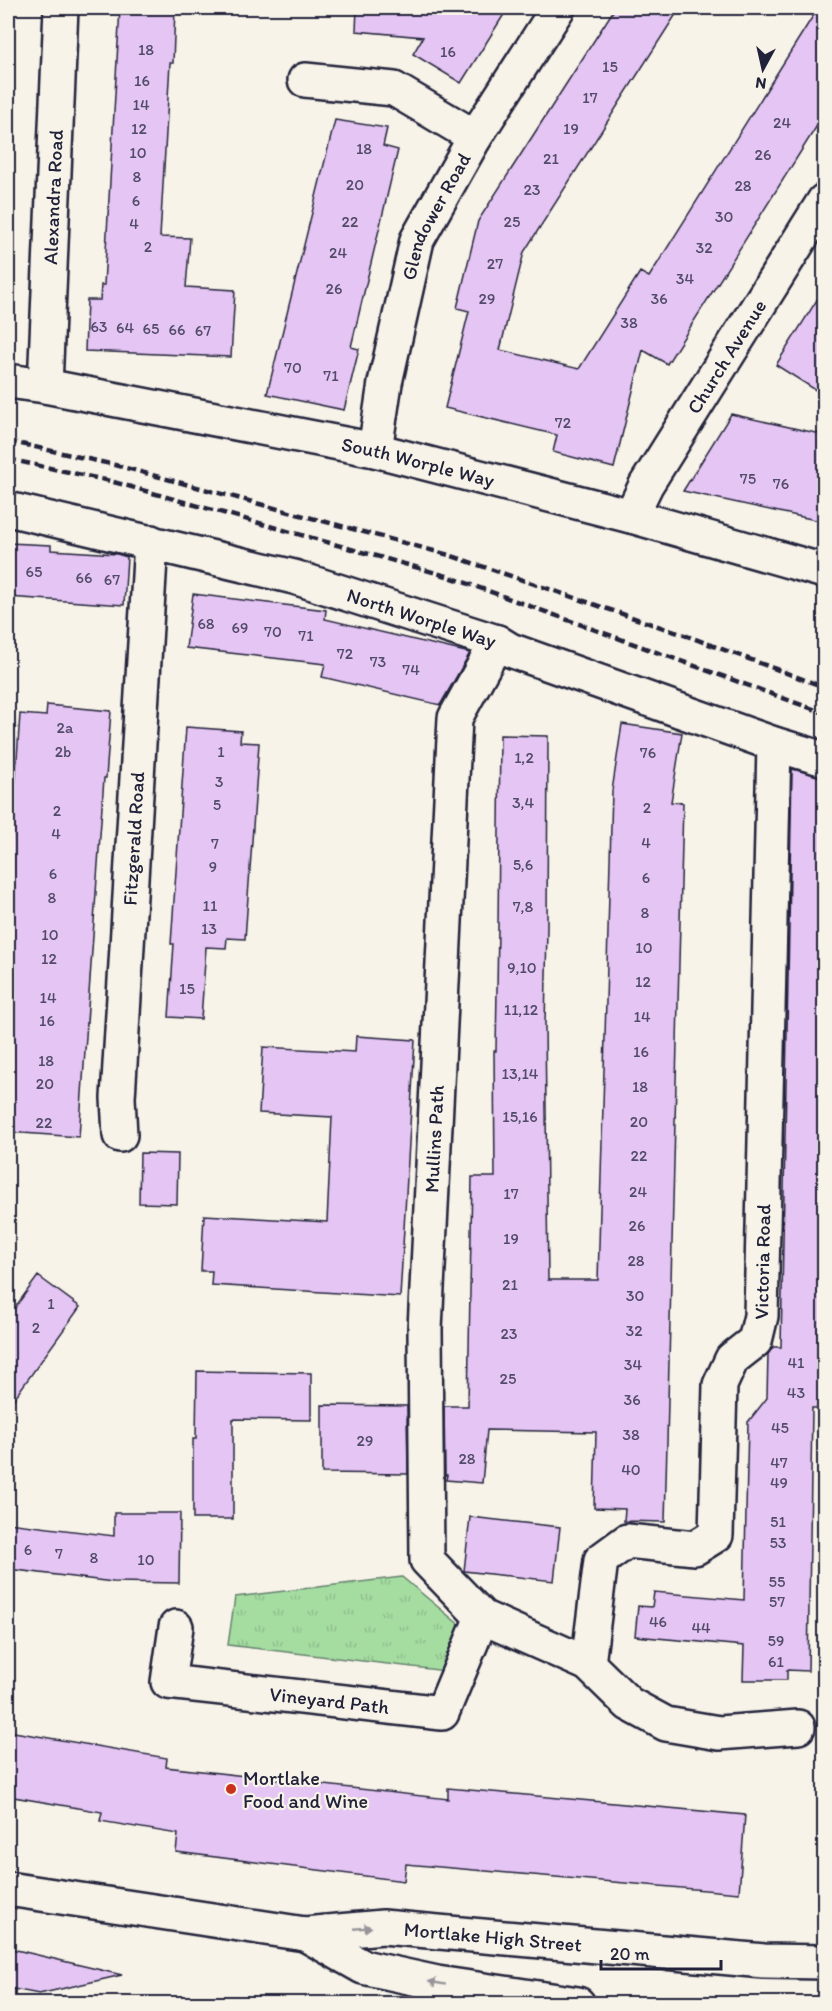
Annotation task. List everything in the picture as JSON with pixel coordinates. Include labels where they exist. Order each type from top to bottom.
[{"type":"street","name":"Alexandra Road","points":[[45,386],[61,8]]},
{"type":"street","name":"Glendower Road","points":[[375,450],[387,372],[417,240],[475,137],[558,8]]},
{"type":"street","points":[[305,80],[394,89],[475,137]]},
{"type":"street","name":"Church Avenue","points":[[631,516],[646,486],[825,201]]},
{"type":"street","name":"South Worple Way","points":[[8,381],[45,386],[375,450],[631,516],[825,571]]},
{"type":"street","name":"North Worple Way","points":[[8,509],[294,577],[497,642],[510,650],[774,744],[825,759]]},
{"type":"street","name":"Fitzgerald Road","points":[[120,1135],[118,1098],[152,542]]},
{"type":"street","name":"Mullins Path","points":[[482,1617],[427,1560],[425,1329],[455,718],[497,642]]},
{"type":"street","name":"Victoria Road","points":[[588,1664],[601,1560],[627,1541],[695,1548],[716,1536],[720,1384],[732,1359],[755,1341],[761,1316],[774,744]]},
{"type":"street","points":[[482,1617],[588,1664],[629,1704],[666,1724],[719,1732],[798,1727]]},
{"type":"street","name":"Vineyard Path","points":[[176,1627],[168,1682],[442,1713],[482,1617]]},
{"type":"street","name":"Mortlake High Street","points":[[8,1889],[305,1934],[383,1927],[764,1961],[825,1962]]},
{"type":"street","name":"Mortlake High Street","points":[[305,1934],[363,1967],[436,1983],[578,2004]]},
{"type":"green space","points":[[402,1577],[462,1627],[446,1671],[228,1645],[235,1597]]},
{"type":"building","points":[[120,8],[175,8],[160,237],[190,238],[186,287],[235,290],[231,357],[85,351],[87,300],[100,300],[101,285],[104,285]]},
{"type":"building","points":[[357,8],[508,8],[461,83],[413,54],[423,37],[356,31]]},
{"type":"building","points":[[615,8],[680,8],[524,252],[500,350],[579,369],[640,272],[649,277],[818,8],[825,8],[825,113],[667,364],[643,350],[614,468],[553,452],[557,435],[445,408],[469,311],[457,308],[478,221]]},
{"type":"building","points":[[335,120],[387,128],[383,146],[398,150],[351,347],[359,349],[344,410],[267,394]]},
{"type":"building","points":[[825,287],[825,396],[776,365]]},
{"type":"building","points":[[731,414],[825,435],[825,522],[683,491]]},
{"type":"building","points":[[8,543],[51,545],[51,550],[117,554],[127,557],[124,605],[8,597]]},
{"type":"building","points":[[193,594],[326,610],[325,619],[470,653],[440,705],[322,677],[325,664],[186,648]]},
{"type":"building","points":[[47,705],[111,711],[106,778],[104,778],[79,1137],[8,1132],[8,891],[20,714],[46,716]]},
{"type":"building","points":[[622,724],[682,733],[671,802],[683,803],[665,1522],[624,1521],[625,1509],[594,1508],[596,1432],[487,1430],[482,1483],[446,1480],[447,1475],[445,1475],[444,1406],[468,1406],[472,1177],[495,1177],[494,1051],[496,1051],[500,735],[548,736],[545,1025],[548,1280],[598,1280],[612,791]]},
{"type":"building","points":[[186,727],[241,731],[240,742],[259,743],[245,939],[227,938],[226,948],[206,947],[201,1019],[169,1017],[174,944],[171,944]]},
{"type":"building","points":[[792,769],[825,777],[825,1408],[812,1408],[808,1671],[787,1670],[787,1680],[743,1680],[744,1646],[635,1636],[638,1606],[652,1607],[654,1592],[744,1600],[748,1422],[767,1398],[768,1354],[773,1347],[781,1347]]},
{"type":"building","points":[[356,1036],[415,1040],[400,1297],[211,1285],[212,1271],[201,1271],[204,1215],[327,1222],[332,1117],[259,1113],[263,1047],[355,1052]]},
{"type":"building","points":[[140,1153],[178,1154],[177,1204],[139,1203]]},
{"type":"building","points":[[38,1276],[80,1307],[8,1407],[8,1317]]},
{"type":"building","points":[[197,1371],[311,1373],[311,1420],[233,1419],[233,1519],[193,1519],[193,1439],[196,1439]]},
{"type":"building","points":[[322,1405],[407,1406],[408,1474],[322,1473]]},
{"type":"building","points":[[114,1513],[180,1513],[179,1583],[113,1582],[8,1569],[8,1523],[114,1536]]},
{"type":"building","points":[[470,1517],[560,1527],[554,1581],[464,1571]]},
{"type":"building","points":[[8,1731],[167,1758],[166,1767],[448,1799],[448,1788],[745,1815],[739,1893],[406,1864],[404,1881],[176,1852],[178,1834],[100,1821],[102,1812],[8,1796]]},
{"type":"building","points":[[8,1948],[122,1975],[39,1994],[8,1988]]},
{"type":"railway","points":[[8,441],[115,465],[449,555],[687,636],[824,687]]},
{"type":"railway","points":[[8,459],[110,481],[447,576],[824,713]]},
{"type":"place","name":"Mortlake Food and Wine","points":[[231,1789]]}]
